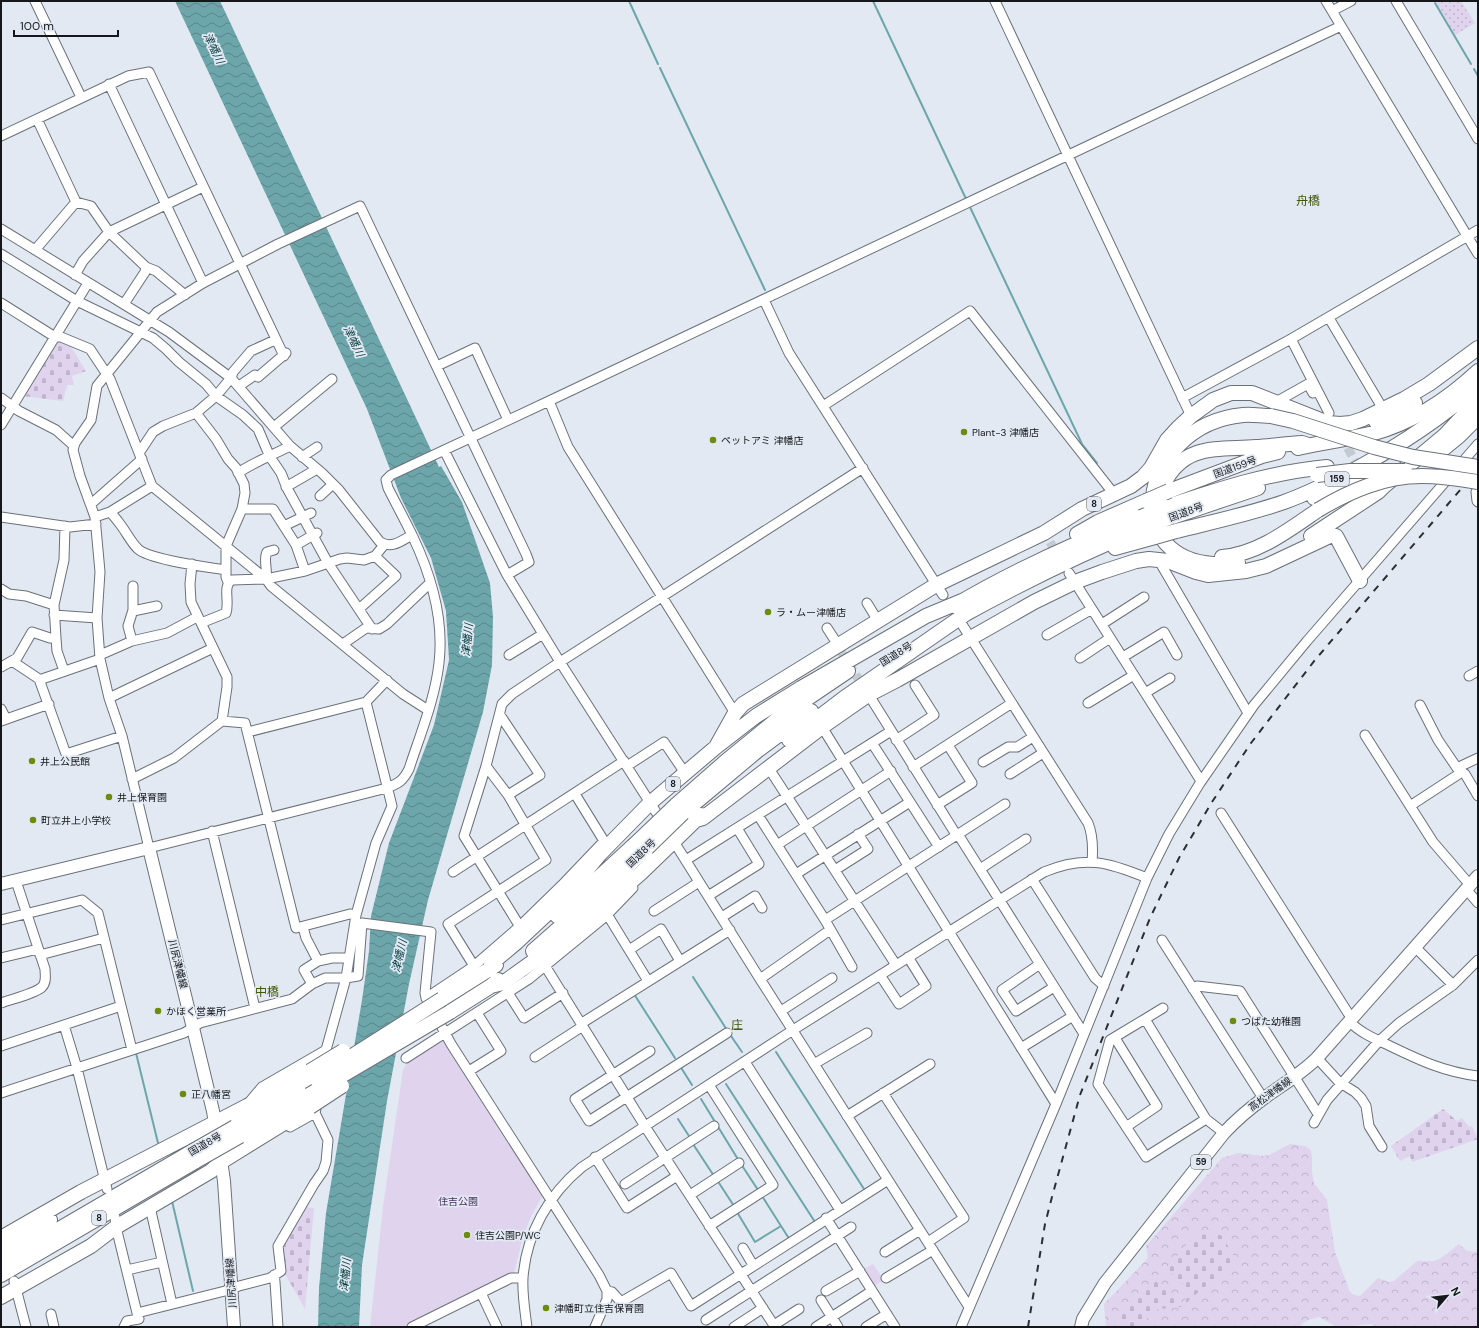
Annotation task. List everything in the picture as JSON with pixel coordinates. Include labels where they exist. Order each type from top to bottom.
[{"type":"highway","points":[[1332,420],[1363,419],[1404,399],[1428,384],[1478,348]]},
{"type":"highway","points":[[1326,442],[1329,439],[1396,414],[1422,399],[1478,355]]},
{"type":"highway","name":"国道159号","points":[[1001,588],[1005,573],[1098,522],[1169,491],[1262,456],[1308,445],[1374,433],[1412,419],[1457,390],[1478,371]]},
{"type":"highway","name":"159","points":[[1001,588],[1017,590],[1094,555],[1149,526],[1176,531],[1284,502],[1313,491],[1390,450],[1418,432],[1465,397],[1478,385]]},
{"type":"highway","name":"8","points":[[716,747],[735,713],[779,676],[839,648],[878,621],[1047,538],[1065,519],[1131,486],[1143,477],[1151,468],[1167,440],[1191,416],[1213,400],[1232,393],[1252,393],[1332,420]]},
{"type":"highway","points":[[1252,511],[1276,510],[1343,488],[1426,439],[1478,397]]},
{"type":"highway","points":[[1378,492],[1444,436],[1478,400]]},
{"type":"highway","points":[[1474,420],[1439,452],[1399,482],[1378,492],[1312,535],[1263,557],[1241,563],[1223,565],[1205,563],[1188,558],[1176,552],[1164,542],[1152,518],[1152,492],[1160,470],[1168,457],[1188,437],[1209,424],[1244,415],[1271,416],[1293,421],[1374,447],[1407,455],[1478,468]]},
{"type":"highway","points":[[1308,445],[1302,443],[1215,449],[1197,453],[1186,458],[1174,466],[1161,488],[1158,502],[1160,515],[1164,526],[1173,539],[1182,547],[1194,553],[1210,557],[1231,556],[1255,549],[1345,495],[1380,482],[1398,478],[1425,476],[1478,481]]},
{"type":"highway","name":"国道8号","points":[[238,1131],[311,1105],[393,1053],[401,1046],[407,1037],[491,986],[562,926],[679,809],[838,691],[964,607],[1001,588],[1087,538],[1149,526],[1167,512],[1212,502],[1272,483],[1358,464],[1398,462],[1478,468]]},
{"type":"highway","name":"国道8号","points":[[1322,471],[1425,471],[1465,475],[1478,481]]},
{"type":"highway","name":"8","points":[[696,820],[703,818],[768,767],[868,693],[898,680],[967,632],[1034,602],[1072,577],[1102,572],[1136,561],[1149,559],[1163,560],[1208,575],[1246,571],[1266,566],[1332,535],[1336,536],[1360,581]]},
{"type":"highway","name":"8","points":[[489,970],[492,963],[554,907],[606,843],[685,773],[756,716],[801,688],[926,616],[964,607]]},
{"type":"highway","name":"8","points":[[491,986],[504,983],[570,935],[642,873],[723,793],[805,727],[964,607]]},
{"type":"highway","name":"国道8号","points":[[1,1263],[238,1131],[313,1075],[406,1022],[489,970],[539,933],[640,847]]},
{"type":"highway","points":[[2,1240],[83,1197],[94,1189],[215,1122],[313,1075]]},
{"type":"highway","points":[[1,1297],[10,1284],[91,1246],[103,1236],[115,1222],[150,1207],[211,1171],[221,1162],[311,1105]]},
{"type":"highway","name":"国道8号","points":[[1,1275],[194,1156]]},
{"type":"main road","points":[[1,884],[149,848]]},
{"type":"main road","name":"川尻津幡線","points":[[149,848],[215,1122],[224,1181],[234,1327]]},
{"type":"main road","name":"高松津幡線","points":[[1082,1327],[1083,1319],[1105,1283],[1224,1133],[1240,1116],[1263,1098],[1296,1076],[1317,1058],[1471,883]]},
{"type":"street","points":[[34,1],[81,97]]},
{"type":"street","points":[[995,1],[1191,416]]},
{"type":"street","points":[[1326,1],[1478,254]]},
{"type":"street","points":[[1332,11],[1351,1]]},
{"type":"street","points":[[1396,1],[1478,139]]},
{"type":"street","points":[[507,575],[529,562],[526,554],[471,437],[360,206],[278,244],[203,283],[157,312],[97,386],[91,420],[74,446],[73,450],[80,476],[96,520],[100,572],[97,618],[100,657],[109,698],[122,736],[149,848],[387,788],[404,779],[409,769],[435,687],[440,664],[439,621],[436,600],[412,535],[388,488],[386,480],[391,475],[471,437],[764,300],[1341,26]]},
{"type":"street","points":[[1,136],[109,84],[128,76],[149,72],[275,340],[285,355],[258,377],[255,375],[239,386]]},
{"type":"street","points":[[109,84],[203,283]]},
{"type":"street","points":[[37,119],[76,202],[91,206],[109,232],[146,267],[156,270],[185,295]]},
{"type":"street","points":[[75,275],[83,261],[109,232],[203,187]]},
{"type":"street","points":[[35,250],[76,202]]},
{"type":"street","points":[[1,229],[169,332],[231,378],[290,446],[334,484],[384,545],[393,545],[412,535]]},
{"type":"street","points":[[1182,398],[1291,340],[1478,230]]},
{"type":"street","points":[[1,254],[77,301],[153,338],[178,362],[206,384],[216,396],[243,415],[258,429],[270,456],[281,473],[286,487],[302,516],[315,534],[328,563],[372,629]]},
{"type":"street","points":[[124,304],[145,272],[146,267]]},
{"type":"street","points":[[1,425],[88,283]]},
{"type":"street","points":[[764,300],[789,353],[940,590]]},
{"type":"street","points":[[1,303],[55,337],[61,337],[90,349],[110,379],[152,486],[403,694],[428,710]]},
{"type":"street","points":[[823,406],[970,311],[1114,494]]},
{"type":"street","points":[[1329,318],[1383,409]]},
{"type":"street","points":[[91,504],[140,456],[153,432],[163,426],[196,413],[216,396],[231,378],[233,372],[251,351],[275,340]]},
{"type":"street","points":[[1291,340],[1311,383],[1332,420]]},
{"type":"street","points":[[437,366],[475,348],[508,420]]},
{"type":"street","points":[[274,428],[332,379]]},
{"type":"street","points":[[1276,402],[1311,383]]},
{"type":"street","points":[[1,398],[19,411],[56,430],[74,446]]},
{"type":"street","points":[[549,401],[568,447],[735,713]]},
{"type":"street","points":[[39,679],[100,657],[132,641],[167,633],[199,620],[226,613],[228,606],[226,587],[228,582],[226,577],[226,546],[242,509],[245,493],[244,484],[216,439],[196,413]]},
{"type":"street","points":[[961,1327],[1056,1104],[1147,878],[1169,834],[1202,781],[1248,713],[1395,538],[1478,444]]},
{"type":"street","points":[[238,473],[249,465],[290,446]]},
{"type":"street","points":[[302,457],[317,447]]},
{"type":"street","points":[[444,450],[507,575],[560,662],[626,763],[760,979],[969,1307]]},
{"type":"street","points":[[521,928],[464,836],[486,766],[502,704],[512,694],[560,662],[862,468]]},
{"type":"street","points":[[286,487],[317,469]]},
{"type":"street","points":[[320,496],[334,484]]},
{"type":"street","points":[[1,517],[70,528],[96,520],[152,486]]},
{"type":"street","points":[[1478,489],[1476,492],[1476,501],[1478,502]]},
{"type":"street","points":[[242,509],[273,509],[296,545],[305,571]]},
{"type":"street","points":[[110,512],[121,524],[129,539],[140,551],[176,562],[226,570]]},
{"type":"street","points":[[284,526],[302,516],[311,513]]},
{"type":"street","points":[[64,671],[56,651],[54,606],[64,560],[65,526]]},
{"type":"street","points":[[296,545],[315,534]]},
{"type":"street","points":[[228,582],[232,580],[266,579],[305,571],[347,558],[364,560],[375,556],[384,545]]},
{"type":"street","points":[[266,579],[266,555],[267,552],[274,550]]},
{"type":"street","points":[[359,609],[396,576],[375,556]]},
{"type":"street","points":[[1163,560],[1162,566],[1248,713]]},
{"type":"street","points":[[192,564],[190,584],[191,602],[227,677],[222,721]]},
{"type":"street","points":[[1072,577],[1202,781]]},
{"type":"street","points":[[343,644],[366,628],[379,629],[387,624],[430,583]]},
{"type":"street","points":[[132,641],[128,626],[133,611],[133,586]]},
{"type":"street","points":[[1,589],[9,594],[26,596],[54,606]]},
{"type":"street","points":[[1102,624],[1144,597]]},
{"type":"street","points":[[867,603],[878,621]]},
{"type":"street","points":[[133,611],[157,606]]},
{"type":"street","points":[[1047,636],[1092,608]]},
{"type":"street","points":[[54,615],[97,618]]},
{"type":"street","points":[[827,628],[839,648]]},
{"type":"street","points":[[1,667],[17,658],[32,632],[50,638],[56,638]]},
{"type":"street","points":[[967,632],[1090,828],[1093,852],[1092,862]]},
{"type":"street","points":[[1123,657],[1164,632],[1177,655]]},
{"type":"street","points":[[509,656],[543,634]]},
{"type":"street","points":[[1080,658],[1110,638]]},
{"type":"street","points":[[109,698],[213,648]]},
{"type":"street","points":[[12,661],[39,679],[66,754],[122,736]]},
{"type":"street","points":[[1469,676],[1478,671]]},
{"type":"street","points":[[1088,703],[1134,675]]},
{"type":"street","points":[[1145,693],[1170,678]]},
{"type":"street","points":[[248,732],[366,702],[387,680]]},
{"type":"street","points":[[896,740],[934,716],[915,685]]},
{"type":"street","points":[[868,693],[956,836],[961,839],[1084,1034]]},
{"type":"street","points":[[137,1313],[270,1278],[281,1271],[278,1246],[323,1171],[326,1162],[328,1140],[311,1105],[346,978],[356,915],[376,843],[392,806],[366,702]]},
{"type":"street","points":[[913,767],[1012,703]]},
{"type":"street","points":[[1,709],[3,720],[49,704]]},
{"type":"street","points":[[1420,705],[1438,740],[1457,768],[1465,774],[1478,796]]},
{"type":"street","points":[[500,715],[540,775],[508,795]]},
{"type":"street","points":[[132,779],[174,758],[222,721],[245,723],[296,928],[350,914],[356,915]]},
{"type":"street","points":[[822,727],[1056,1104]]},
{"type":"street","points":[[686,860],[891,731]]},
{"type":"street","points":[[1365,735],[1433,842],[1471,883],[1478,903]]},
{"type":"street","points":[[983,762],[1008,747],[1017,747],[1034,737]]},
{"type":"street","points":[[453,872],[575,794],[664,742],[685,773]]},
{"type":"street","points":[[872,743],[939,847]]},
{"type":"street","points":[[937,805],[972,783],[948,744]]},
{"type":"street","points":[[1010,774],[1043,753]]},
{"type":"street","points":[[1462,772],[1461,766],[1478,758]]},
{"type":"street","points":[[474,966],[448,924],[546,860],[508,795],[486,766]]},
{"type":"street","points":[[768,767],[896,965]]},
{"type":"street","points":[[777,845],[891,771]]},
{"type":"street","points":[[1410,806],[1462,772]]},
{"type":"street","points":[[426,998],[474,966],[521,928],[562,885],[606,843],[575,794]]},
{"type":"street","points":[[796,874],[910,802]]},
{"type":"street","points":[[825,920],[1005,804]]},
{"type":"street","points":[[1221,813],[1348,1013],[1354,1026],[1379,1041],[1421,1061],[1451,1072],[1478,1076]]},
{"type":"street","points":[[758,815],[825,920],[852,967]]},
{"type":"street","points":[[708,896],[759,864],[737,828]]},
{"type":"street","points":[[212,831],[255,1008]]},
{"type":"street","points":[[835,870],[868,849],[858,834]]},
{"type":"street","points":[[980,869],[1026,839]]},
{"type":"street","points":[[527,1327],[523,1295],[523,1278],[531,1239],[541,1214],[574,1173],[595,1157],[1044,872],[1062,865],[1083,861],[1114,865],[1147,878]]},
{"type":"street","points":[[406,1058],[529,979],[543,964],[606,916],[644,876],[642,873]]},
{"type":"street","points":[[1032,879],[1095,978],[1104,986]]},
{"type":"street","points":[[1,1003],[36,991],[43,987],[46,980],[45,969],[16,881]]},
{"type":"street","points":[[654,911],[700,882]]},
{"type":"street","points":[[722,917],[755,896],[762,908]]},
{"type":"street","points":[[1,920],[82,900],[98,913],[132,1050]]},
{"type":"street","points":[[606,916],[610,919],[648,981]]},
{"type":"street","points":[[1,1093],[184,1033],[200,1023],[292,999],[312,984],[325,978],[346,978],[358,976],[362,923],[431,932],[425,993],[426,998],[469,1071],[599,1274],[607,1291],[607,1299],[595,1327]]},
{"type":"street","points":[[303,926],[306,938],[318,961]]},
{"type":"street","points":[[629,950],[661,929],[680,961]]},
{"type":"street","points":[[535,1057],[648,981],[730,930]]},
{"type":"street","points":[[760,979],[830,930]]},
{"type":"street","points":[[1,958],[39,952],[104,938]]},
{"type":"street","points":[[1162,940],[1263,1098]]},
{"type":"street","points":[[1415,946],[1453,985]]},
{"type":"street","points":[[880,975],[899,1004],[926,986],[908,957]]},
{"type":"street","points":[[312,984],[304,970],[318,961],[332,958],[349,958]]},
{"type":"street","points":[[1314,1123],[1323,1105],[1379,1041],[1399,1023],[1453,985],[1478,960]]},
{"type":"street","points":[[543,964],[709,1226],[775,1326],[799,1309]]},
{"type":"street","points":[[1040,964],[1002,990],[1016,1012],[1054,987]]},
{"type":"street","points":[[781,1012],[832,978]]},
{"type":"street","points":[[1193,989],[1197,986],[1240,991],[1296,1076],[1318,1114]]},
{"type":"street","points":[[508,993],[524,1018],[562,993]]},
{"type":"street","points":[[1,1046],[121,1006]]},
{"type":"street","points":[[1163,1008],[1110,1040],[1098,1084],[1146,1157],[1206,1119]]},
{"type":"street","points":[[469,1071],[501,1051],[477,1013]]},
{"type":"street","points":[[1021,1048],[1073,1016]]},
{"type":"street","points":[[1145,1019],[1206,1119],[1224,1133]]},
{"type":"street","points":[[64,1025],[77,1068],[102,1185]]},
{"type":"street","points":[[650,1051],[575,1099],[589,1121],[726,1033]]},
{"type":"street","points":[[814,1064],[867,1033]]},
{"type":"street","points":[[1115,1038],[1157,1106],[1126,1127]]},
{"type":"street","points":[[247,1106],[262,1087],[326,1050]]},
{"type":"street","points":[[1317,1058],[1342,1083],[1361,1098],[1366,1106],[1369,1126],[1382,1147]]},
{"type":"street","points":[[745,1062],[840,1210]]},
{"type":"street","points":[[847,1116],[930,1064]]},
{"type":"street","points":[[709,1085],[773,1185],[709,1226]]},
{"type":"street","points":[[883,1093],[964,1218],[930,1246],[886,1278]]},
{"type":"street","points":[[624,1184],[714,1126]]},
{"type":"street","points":[[595,1157],[628,1208],[678,1176]]},
{"type":"street","points":[[690,1195],[739,1163]]},
{"type":"street","points":[[607,1291],[612,1292],[622,1302],[671,1273],[691,1306],[826,1218],[888,1180]]},
{"type":"street","points":[[150,1207],[172,1304]]},
{"type":"street","points":[[826,1218],[895,1327]]},
{"type":"street","points":[[115,1222],[138,1319],[126,1322],[124,1327]]},
{"type":"street","points":[[706,1320],[851,1227]]},
{"type":"street","points":[[885,1252],[920,1230]]},
{"type":"street","points":[[743,1248],[753,1265]]},
{"type":"street","points":[[127,1270],[162,1262]]},
{"type":"street","points":[[826,1291],[860,1271]]},
{"type":"street","points":[[274,1275],[276,1282],[278,1327]]},
{"type":"street","points":[[412,1327],[511,1278],[523,1278]]},
{"type":"street","points":[[10,1284],[26,1327]]},
{"type":"street","points":[[816,1327],[872,1291]]},
{"type":"street","points":[[481,1293],[498,1327]]},
{"type":"street","points":[[821,1300],[838,1327]]},
{"type":"street","points":[[734,1327],[763,1308]]},
{"type":"street","points":[[51,1314],[54,1327]]},
{"type":"street","points":[[866,1327],[887,1314]]},
{"type":"green space","points":[[1461,1],[1475,23],[1455,35],[1436,2]]},
{"type":"green space","points":[[59,338],[68,342],[86,371],[72,376],[74,385],[67,385],[63,401],[22,396]]},
{"type":"green space","name":"住吉公園","points":[[445,1038],[543,1195],[531,1216],[522,1240],[514,1274],[404,1327],[370,1327],[383,1207],[403,1070],[408,1060]]},
{"type":"green space","points":[[1443,1109],[1457,1121],[1462,1118],[1469,1127],[1472,1126],[1478,1139],[1412,1162],[1410,1156],[1400,1161],[1391,1146]]},
{"type":"green space","points":[[1290,1144],[1305,1146],[1310,1149],[1312,1155],[1312,1172],[1314,1183],[1327,1200],[1335,1252],[1350,1292],[1354,1295],[1360,1296],[1378,1278],[1388,1282],[1394,1281],[1417,1261],[1437,1260],[1459,1244],[1467,1251],[1478,1252],[1478,1327],[1374,1327],[1372,1324],[1337,1327],[1319,1317],[1308,1320],[1300,1327],[1106,1327],[1104,1304],[1148,1258],[1146,1246],[1222,1158],[1238,1153],[1264,1156],[1269,1155]]},
{"type":"green space","points":[[304,1207],[314,1208],[305,1309],[285,1274],[282,1249]]},
{"type":"green space","points":[[1218,1234],[1222,1236],[1236,1260],[1181,1307],[1158,1309],[1142,1323],[1131,1327],[1124,1327],[1120,1319],[1123,1313],[1156,1281],[1181,1304],[1192,1292],[1167,1269],[1194,1235]]},
{"type":"green space","points":[[873,1264],[884,1280],[873,1287],[862,1270]]},
{"type":"water","name":"津幡川","points":[[175,1],[220,1],[439,467],[441,466],[462,502],[490,583],[493,617],[492,665],[483,712],[428,900],[409,984],[387,1101],[362,1265],[359,1327],[318,1327],[319,1288],[326,1213],[362,1000],[369,951],[371,916],[389,843],[434,725],[449,660],[446,611],[431,558],[401,498],[367,409]]},
{"type":"waterway","points":[[629,1],[658,64]]},
{"type":"waterway","points":[[873,1],[967,201]]},
{"type":"waterway","points":[[1337,3],[1341,1]]},
{"type":"waterway","points":[[1435,3],[1471,64]]},
{"type":"waterway","points":[[660,68],[765,290]]},
{"type":"waterway","points":[[1474,69],[1478,76]]},
{"type":"waterway","points":[[969,205],[1082,444],[1097,463]]},
{"type":"waterway","points":[[693,977],[727,1030]]},
{"type":"waterway","points":[[634,994],[675,1058]]},
{"type":"waterway","points":[[729,1033],[742,1052]]},
{"type":"waterway","points":[[776,1052],[864,1189]]},
{"type":"waterway","points":[[136,1053],[158,1143]]},
{"type":"waterway","points":[[680,1066],[692,1085]]},
{"type":"waterway","points":[[726,1084],[815,1222]]},
{"type":"waterway","points":[[701,1099],[739,1161]]},
{"type":"waterway","points":[[678,1119],[689,1136]]},
{"type":"waterway","points":[[693,1144],[714,1176]]},
{"type":"waterway","points":[[741,1164],[758,1190]]},
{"type":"waterway","points":[[719,1183],[734,1206]]},
{"type":"waterway","points":[[762,1196],[788,1237]]},
{"type":"waterway","points":[[172,1201],[193,1291]]},
{"type":"waterway","points":[[737,1212],[755,1242],[781,1226]]},
{"type":"tunnel","points":[[1341,436],[1361,472]]},
{"type":"tunnel","points":[[1050,542],[1058,556]]},
{"type":"tunnel","points":[[841,652],[865,689]]},
{"type":"railway","points":[[1028,1327],[1045,1224],[1080,1095],[1150,918],[1179,858],[1212,802],[1251,743],[1315,660],[1478,469]]},
{"type":"place","name":"Plant-3 津幡店","points":[[964,432]]},
{"type":"place","name":"ペットアミ 津幡店","points":[[713,440]]},
{"type":"place","name":"ラ・ムー津幡店","points":[[768,612]]},
{"type":"place","name":"井上公民館","points":[[32,761]]},
{"type":"place","name":"井上保育園","points":[[109,797]]},
{"type":"place","name":"町立井上小学校","points":[[33,820]]},
{"type":"place","name":"かほく営業所","points":[[158,1011]]},
{"type":"place","name":"つばた幼稚園","points":[[1233,1021]]},
{"type":"place","name":"正八幡宮","points":[[183,1094]]},
{"type":"place","name":"住吉公園P/WC","points":[[467,1235]]},
{"type":"place","name":"津幡町立住吉保育園","points":[[546,1308]]},
{"type":"district","name":"舟橋","points":[[1308,201]]},
{"type":"district","name":"中橋","points":[[267,992]]},
{"type":"district","name":"庄","points":[[737,1025]]}]
